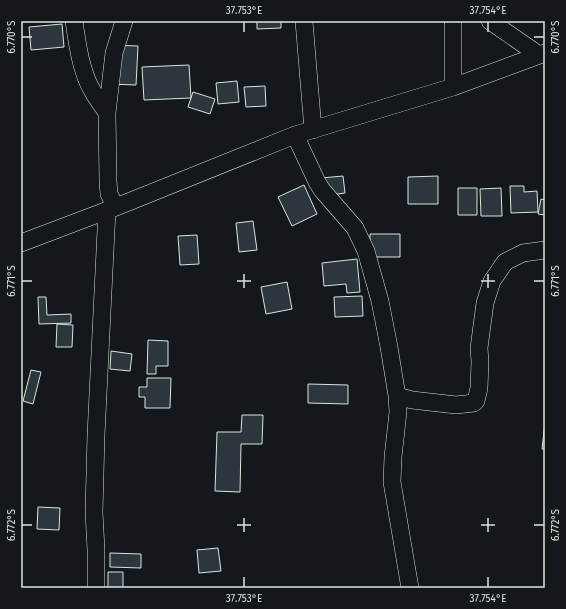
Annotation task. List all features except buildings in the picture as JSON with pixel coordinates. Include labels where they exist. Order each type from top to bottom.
[{"type":"street","points":[[74,21],[76,38],[84,72],[91,89],[107,113]]},
{"type":"street","points":[[96,588],[94,512],[96,435],[111,208],[108,181],[107,113],[114,52],[124,21]]},
{"type":"street","points":[[304,21],[313,130]]},
{"type":"street","points":[[453,21],[453,87]]},
{"type":"street","points":[[490,21],[542,54]]},
{"type":"street","points":[[21,243],[295,135],[453,87],[542,54]]},
{"type":"street","points":[[295,135],[317,182],[355,228],[366,251],[380,301],[397,396],[398,412],[392,482],[410,588]]},
{"type":"street","points":[[397,396],[412,400],[456,405],[474,403],[476,401],[478,388],[480,362],[479,348],[485,303],[492,281],[505,262],[523,253],[545,250]]}]
